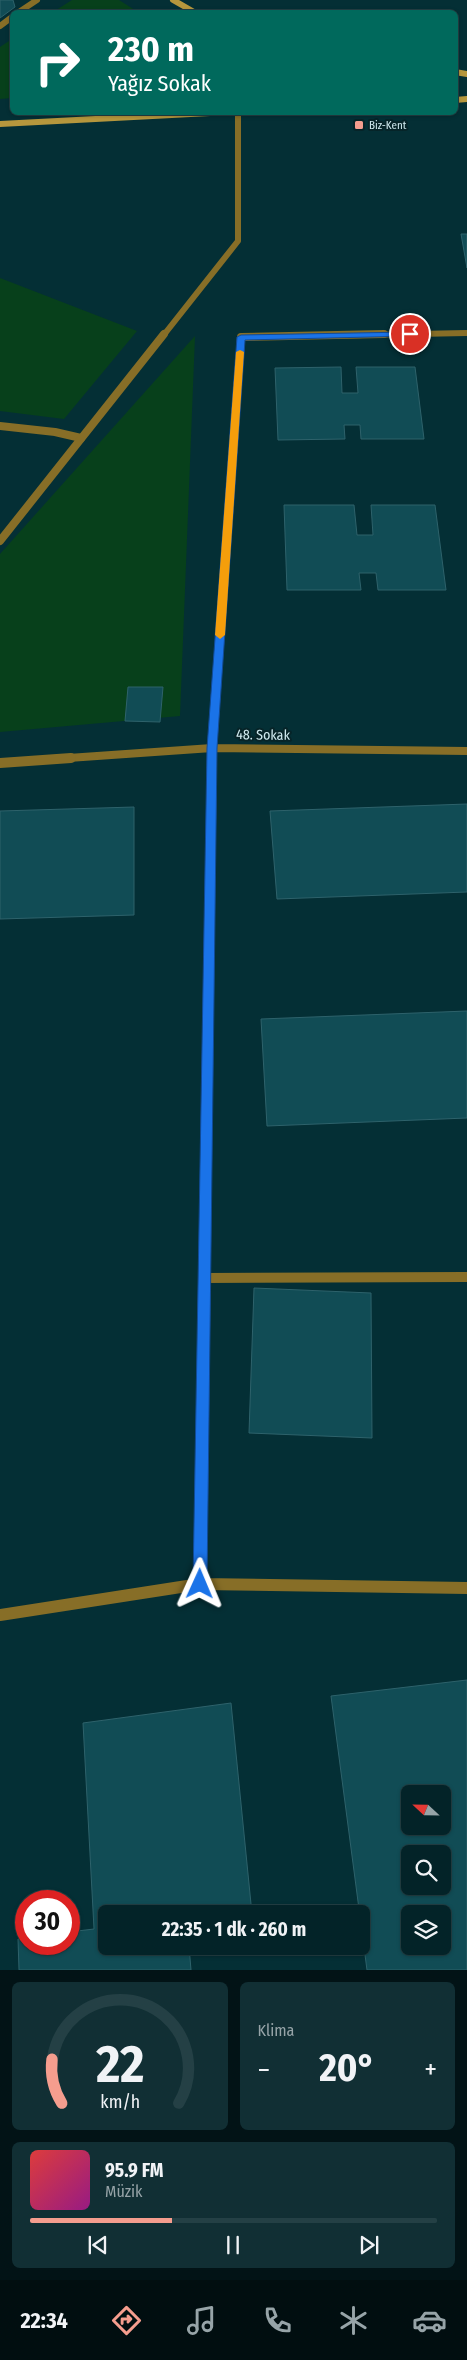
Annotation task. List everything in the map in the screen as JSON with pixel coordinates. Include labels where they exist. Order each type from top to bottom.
[{"type":"main road","points":[[173,0],[184,10]]},
{"type":"main road","points":[[115,118],[121,115]]},
{"type":"main road","points":[[0,124],[172,115]]},
{"type":"street","points":[[22,10],[37,0]]},
{"type":"street","points":[[0,541],[238,241],[238,115]]},
{"type":"street","points":[[200,1584],[212,748],[241,337],[467,333]]},
{"type":"street","points":[[0,426],[55,432],[81,438]]},
{"type":"street","name":"48. Sokak","points":[[0,763],[212,748],[467,751]]},
{"type":"street","points":[[204,1278],[466,1277]]},
{"type":"street","points":[[0,1615],[200,1584],[467,1588]]},
{"type":"green space","points":[[72,0],[119,0],[135,10],[56,10]]},
{"type":"green space","points":[[10,40],[10,98],[0,99],[0,47]]},
{"type":"green space","points":[[0,278],[137,331],[64,419],[0,411]]},
{"type":"green space","points":[[195,336],[180,716],[0,732],[0,554]]},
{"type":"building","points":[[0,0],[13,0],[15,7],[0,18]]},
{"type":"building","points":[[461,234],[467,234],[467,268]]},
{"type":"building","points":[[341,367],[342,393],[358,393],[356,367],[415,367],[424,439],[361,439],[360,425],[344,425],[345,439],[278,440],[275,368]]},
{"type":"building","points":[[284,505],[354,505],[357,535],[373,535],[371,505],[435,505],[446,590],[378,590],[376,573],[359,573],[361,590],[287,590]]},
{"type":"building","points":[[128,687],[163,687],[160,722],[125,721]]},
{"type":"building","points":[[467,804],[467,892],[277,899],[270,811]]},
{"type":"building","points":[[134,807],[134,915],[0,919],[0,811]]},
{"type":"building","points":[[467,1011],[467,1118],[267,1126],[261,1019]]},
{"type":"building","points":[[254,1288],[371,1293],[372,1438],[249,1433]]},
{"type":"building","points":[[467,1680],[467,1970],[367,1970],[365,1955],[370,1955],[370,1905],[358,1905],[331,1696]]},
{"type":"building","points":[[231,1703],[251,1905],[98,1905],[98,1955],[190,1955],[191,1970],[19,1970],[19,1955],[80,1955],[80,1931],[94,1929],[83,1723]]},
{"type":"slow traffic","points":[[220,635],[240,352]]},
{"type":"place","name":"Biz-Kent","points":[[359,125]]},
{"type":"route","points":[[200,1584],[212,748],[241,337],[410,334]]}]
